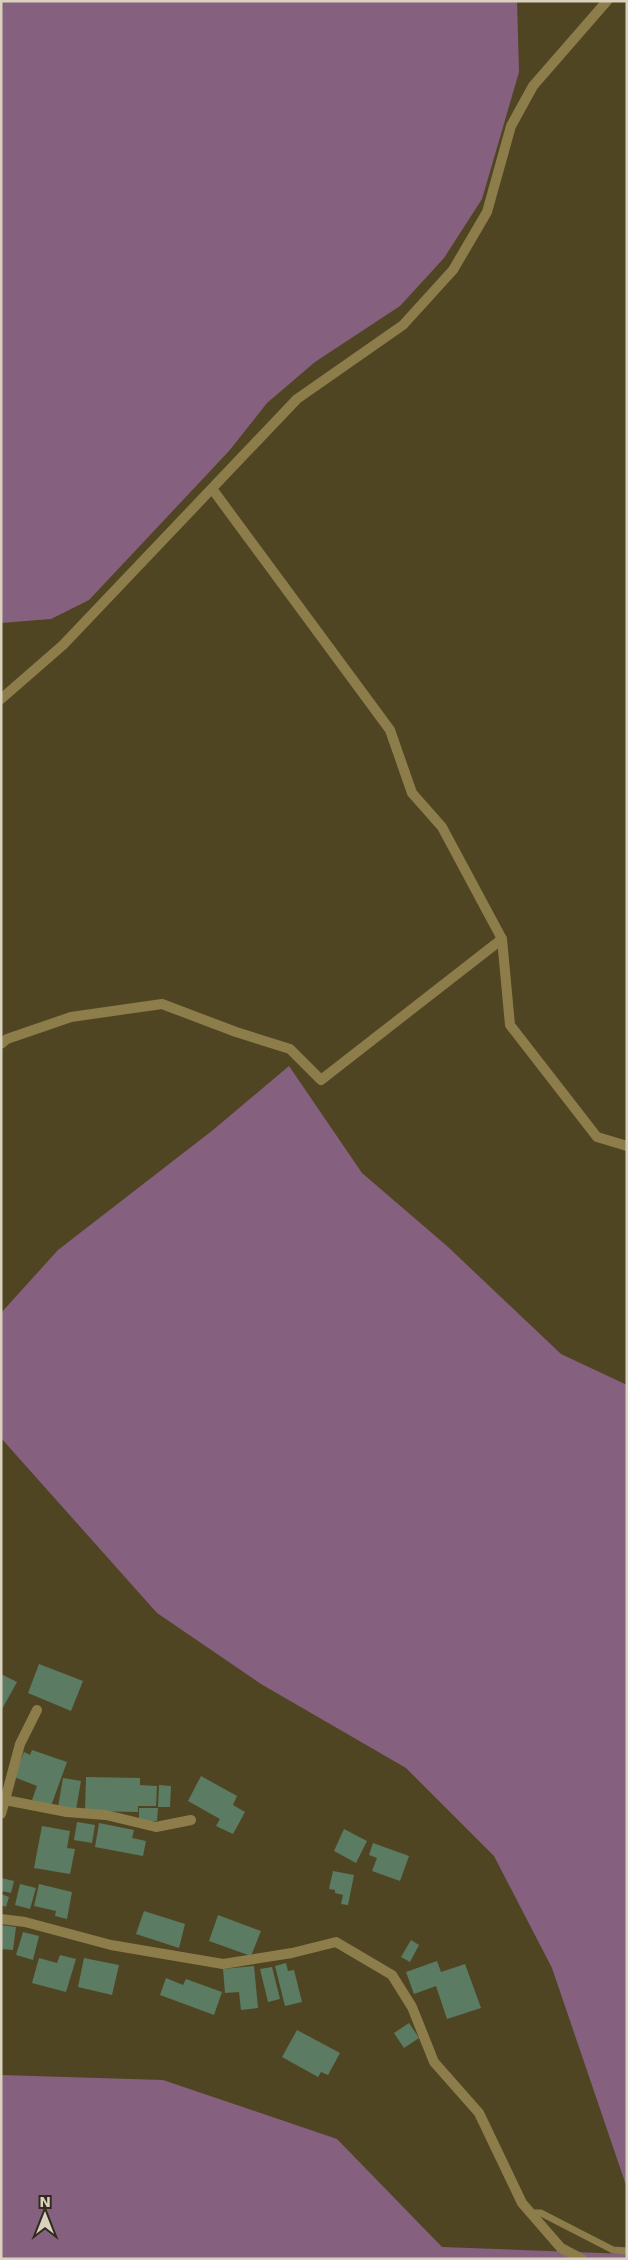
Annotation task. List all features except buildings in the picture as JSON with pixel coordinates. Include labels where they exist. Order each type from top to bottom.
[{"type":"street","points":[[1,699],[63,645],[213,490],[297,399],[403,325],[453,270],[487,212],[511,126],[533,86],[607,1]]},
{"type":"street","points":[[213,490],[390,730],[412,793],[442,827],[502,939],[510,1025],[597,1137],[627,1146]]},
{"type":"street","points":[[1,1044],[7,1039],[71,1017],[162,1004],[236,1032],[290,1049],[321,1080],[502,939]]},
{"type":"street","points":[[1,1814],[3,1797],[20,1744],[37,1710]]},
{"type":"street","points":[[3,1797],[67,1812],[106,1815],[156,1827],[191,1820]]},
{"type":"street","points":[[1,1919],[25,1922],[111,1945],[223,1964],[292,1953],[336,1942],[392,1975],[412,2007],[434,2062],[479,2113],[522,2202],[561,2248],[582,2259]]},
{"type":"lane","points":[[531,2213],[541,2213],[613,2250],[627,2251]]},
{"type":"shaded area","points":[[1,1],[517,1],[519,72],[482,199],[444,258],[400,306],[315,362],[267,403],[229,451],[89,600],[51,619],[1,623]]},
{"type":"shaded area","points":[[289,1066],[362,1173],[447,1246],[561,1354],[627,1385],[627,2188],[552,1968],[494,1856],[406,1768],[261,1684],[157,1613],[1,1438],[1,1313],[58,1250],[213,1130]]},
{"type":"shaded area","points":[[1,2075],[163,2080],[337,2139],[442,2247],[627,2254],[627,2259],[1,2259]]}]
